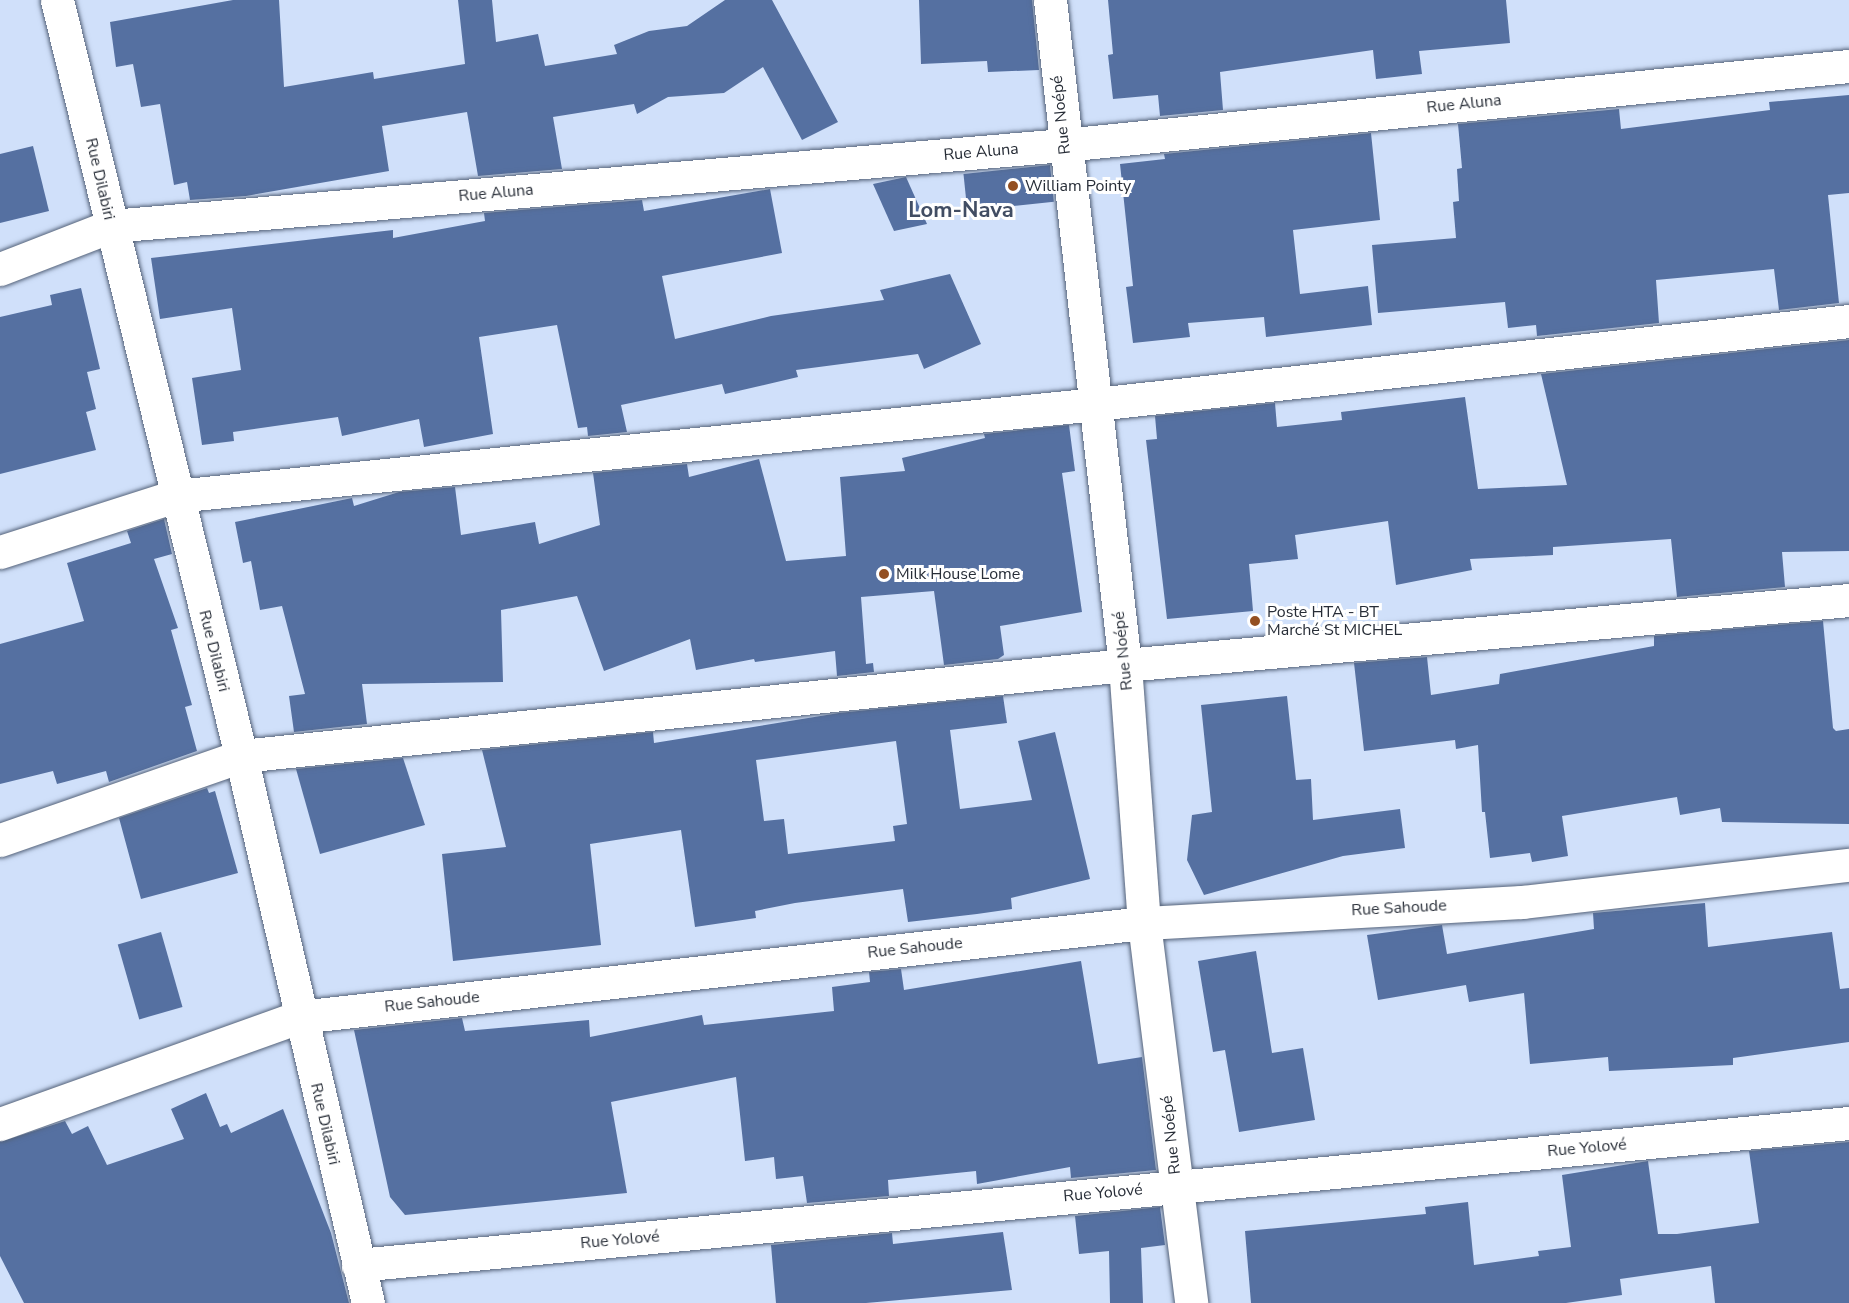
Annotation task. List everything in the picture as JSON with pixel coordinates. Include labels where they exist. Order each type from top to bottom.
[{"type":"street","name":"Rue Dilabiri","points":[[57,0],[175,496],[241,756],[299,1017],[368,1303]]},
{"type":"street","name":"Rue Noépé","points":[[1050,0],[1064,145],[1125,665],[1144,923],[1191,1303]]},
{"type":"street","name":"Rue Aluna","points":[[0,268],[111,226],[1064,145],[1849,66]]},
{"type":"street","points":[[0,552],[175,496],[1096,404],[1849,321]]},
{"type":"street","points":[[0,840],[241,756],[1125,665],[1849,600]]},
{"type":"street","name":"Rue Sahoude","points":[[0,1124],[299,1017],[1144,923],[1522,902],[1849,866]]},
{"type":"street","name":"Rue Yolové","points":[[358,1265],[1849,1123]]},
{"type":"building","points":[[233,0],[279,0],[284,87],[373,72],[374,79],[465,64],[458,0],[492,0],[496,42],[538,34],[545,66],[617,54],[614,45],[649,31],[687,26],[725,0],[772,0],[838,122],[802,140],[763,67],[724,93],[668,97],[637,114],[634,104],[553,117],[562,169],[478,176],[467,112],[382,126],[389,171],[246,196],[190,200],[187,182],[174,185],[160,104],[141,107],[133,64],[116,67],[110,22]]},
{"type":"building","points":[[919,0],[1032,0],[1039,70],[988,72],[987,61],[921,64]]},
{"type":"building","points":[[1108,0],[1506,0],[1510,43],[1419,51],[1422,74],[1376,79],[1373,50],[1220,72],[1223,110],[1160,116],[1158,95],[1113,99],[1108,55],[1113,54]]},
{"type":"building","points":[[1849,95],[1849,193],[1828,195],[1839,303],[1779,310],[1774,269],[1656,280],[1659,323],[1537,336],[1536,325],[1508,328],[1505,302],[1378,313],[1372,245],[1456,238],[1453,202],[1459,201],[1457,169],[1462,168],[1458,124],[1619,109],[1621,129],[1770,110],[1769,102]]},
{"type":"building","points":[[1371,133],[1380,220],[1293,230],[1300,294],[1368,286],[1372,325],[1266,337],[1264,317],[1188,323],[1190,337],[1133,343],[1126,287],[1133,286],[1120,164],[1165,159],[1164,154]]},
{"type":"building","points":[[33,146],[49,211],[0,223],[0,154]]},
{"type":"building","name":"William Pointy","points":[[1050,165],[1054,202],[967,211],[963,174]]},
{"type":"building","points":[[906,177],[927,224],[894,231],[873,184]]},
{"type":"building","points":[[770,189],[782,253],[662,276],[675,339],[771,316],[884,300],[880,290],[950,274],[981,344],[924,369],[918,354],[796,370],[798,377],[725,394],[722,384],[621,405],[627,432],[588,436],[587,427],[578,428],[557,325],[479,337],[493,434],[424,447],[419,419],[342,436],[338,417],[233,432],[234,441],[202,445],[192,378],[241,370],[232,308],[160,319],[151,258],[393,230],[393,238],[485,221],[484,213],[642,200],[644,211]]},
{"type":"building","points":[[81,288],[100,369],[87,372],[96,409],[86,412],[96,450],[0,474],[0,317],[52,305],[50,295]]},
{"type":"building","points":[[1849,340],[1849,551],[1782,552],[1785,587],[1677,597],[1671,539],[1553,547],[1553,555],[1470,559],[1472,570],[1396,585],[1388,521],[1295,535],[1298,559],[1249,564],[1253,611],[1167,619],[1146,440],[1157,439],[1155,416],[1275,403],[1277,427],[1342,420],[1341,412],[1465,397],[1478,489],[1567,485],[1541,374]]},
{"type":"building","points":[[1069,425],[1075,471],[1062,473],[1082,612],[1000,626],[1004,655],[998,659],[944,665],[934,591],[861,597],[866,664],[873,663],[874,672],[837,676],[835,651],[755,662],[754,659],[696,670],[690,639],[604,671],[577,596],[501,610],[503,682],[362,684],[367,724],[294,732],[289,696],[305,694],[282,606],[260,610],[251,561],[243,563],[235,522],[352,498],[354,506],[399,492],[455,487],[461,535],[535,522],[539,544],[600,525],[593,473],[687,464],[689,477],[759,459],[786,561],[846,556],[840,477],[905,471],[902,458],[985,438],[984,434]]},
{"type":"building","points":[[164,519],[172,554],[154,559],[178,628],[171,630],[192,705],[185,707],[197,751],[109,782],[106,771],[57,784],[53,771],[0,784],[0,644],[84,621],[67,563],[131,543],[127,531]]},
{"type":"building","points":[[1823,621],[1833,728],[1836,731],[1849,729],[1849,824],[1722,822],[1720,808],[1680,815],[1677,797],[1562,816],[1568,856],[1532,862],[1530,853],[1490,858],[1485,812],[1482,812],[1478,745],[1456,749],[1455,740],[1364,751],[1354,663],[1427,657],[1431,695],[1499,684],[1500,674],[1654,646],[1654,636]]},
{"type":"building","points":[[1003,696],[1007,723],[950,730],[960,809],[1032,800],[1018,741],[1055,732],[1090,879],[1011,898],[1012,909],[977,914],[908,922],[903,889],[795,903],[755,911],[756,918],[695,927],[681,830],[590,844],[601,945],[453,961],[442,854],[506,847],[482,750],[653,732],[654,743],[839,713]],"holes":[[[896,741],[907,824],[893,826],[895,841],[788,854],[784,819],[764,821],[756,760]]]},
{"type":"building","points":[[1287,696],[1296,780],[1311,779],[1313,820],[1400,809],[1405,848],[1343,856],[1204,895],[1187,860],[1192,815],[1212,812],[1201,705]]},
{"type":"building","points":[[403,758],[425,825],[320,854],[296,769]]},
{"type":"building","points":[[207,788],[209,793],[215,791],[238,873],[141,899],[119,818]]},
{"type":"building","points":[[1705,903],[1708,947],[1832,932],[1840,989],[1849,988],[1849,1042],[1733,1058],[1733,1065],[1609,1071],[1608,1057],[1530,1064],[1524,993],[1469,1002],[1466,985],[1378,1000],[1367,935],[1442,925],[1447,954],[1594,929],[1593,913]]},
{"type":"building","points":[[161,932],[182,1007],[139,1019],[118,944]]},
{"type":"building","points":[[1256,951],[1272,1053],[1303,1048],[1315,1120],[1239,1132],[1225,1050],[1213,1052],[1198,961]]},
{"type":"building","points":[[1081,961],[1098,1064],[1142,1057],[1156,1170],[1071,1178],[1070,1167],[977,1184],[976,1171],[888,1180],[889,1196],[807,1203],[803,1176],[776,1179],[774,1157],[745,1161],[736,1077],[611,1102],[627,1193],[405,1215],[390,1197],[354,1030],[462,1018],[465,1031],[589,1020],[590,1037],[702,1015],[704,1025],[834,1011],[832,987],[870,982],[869,972],[901,969],[904,990]]},
{"type":"building","points":[[206,1093],[220,1127],[227,1124],[231,1133],[283,1109],[331,1233],[349,1303],[24,1303],[0,1256],[0,1142],[65,1121],[72,1134],[88,1126],[107,1165],[184,1139],[171,1109]]},
{"type":"building","points":[[1849,1142],[1849,1303],[1715,1303],[1711,1266],[1620,1279],[1622,1295],[1566,1303],[1251,1303],[1245,1231],[1426,1214],[1425,1207],[1468,1202],[1474,1265],[1539,1256],[1538,1251],[1571,1247],[1562,1175],[1648,1161],[1658,1234],[1677,1234],[1759,1223],[1749,1151]]},
{"type":"building","points":[[1160,1207],[1165,1245],[1141,1248],[1143,1303],[1110,1303],[1109,1251],[1079,1254],[1075,1216]]},
{"type":"building","points":[[1003,1232],[1012,1290],[866,1303],[776,1303],[771,1245],[892,1233],[893,1244]]},
{"type":"place","name":"William Pointy","points":[[1013,186]]},
{"type":"place","name":"Milk House Lome","points":[[884,574]]},
{"type":"place","name":"Poste HTA - BT Marché St MICHEL","points":[[1255,621]]},
{"type":"district","name":"Lom-Nava","points":[[961,211]]}]
